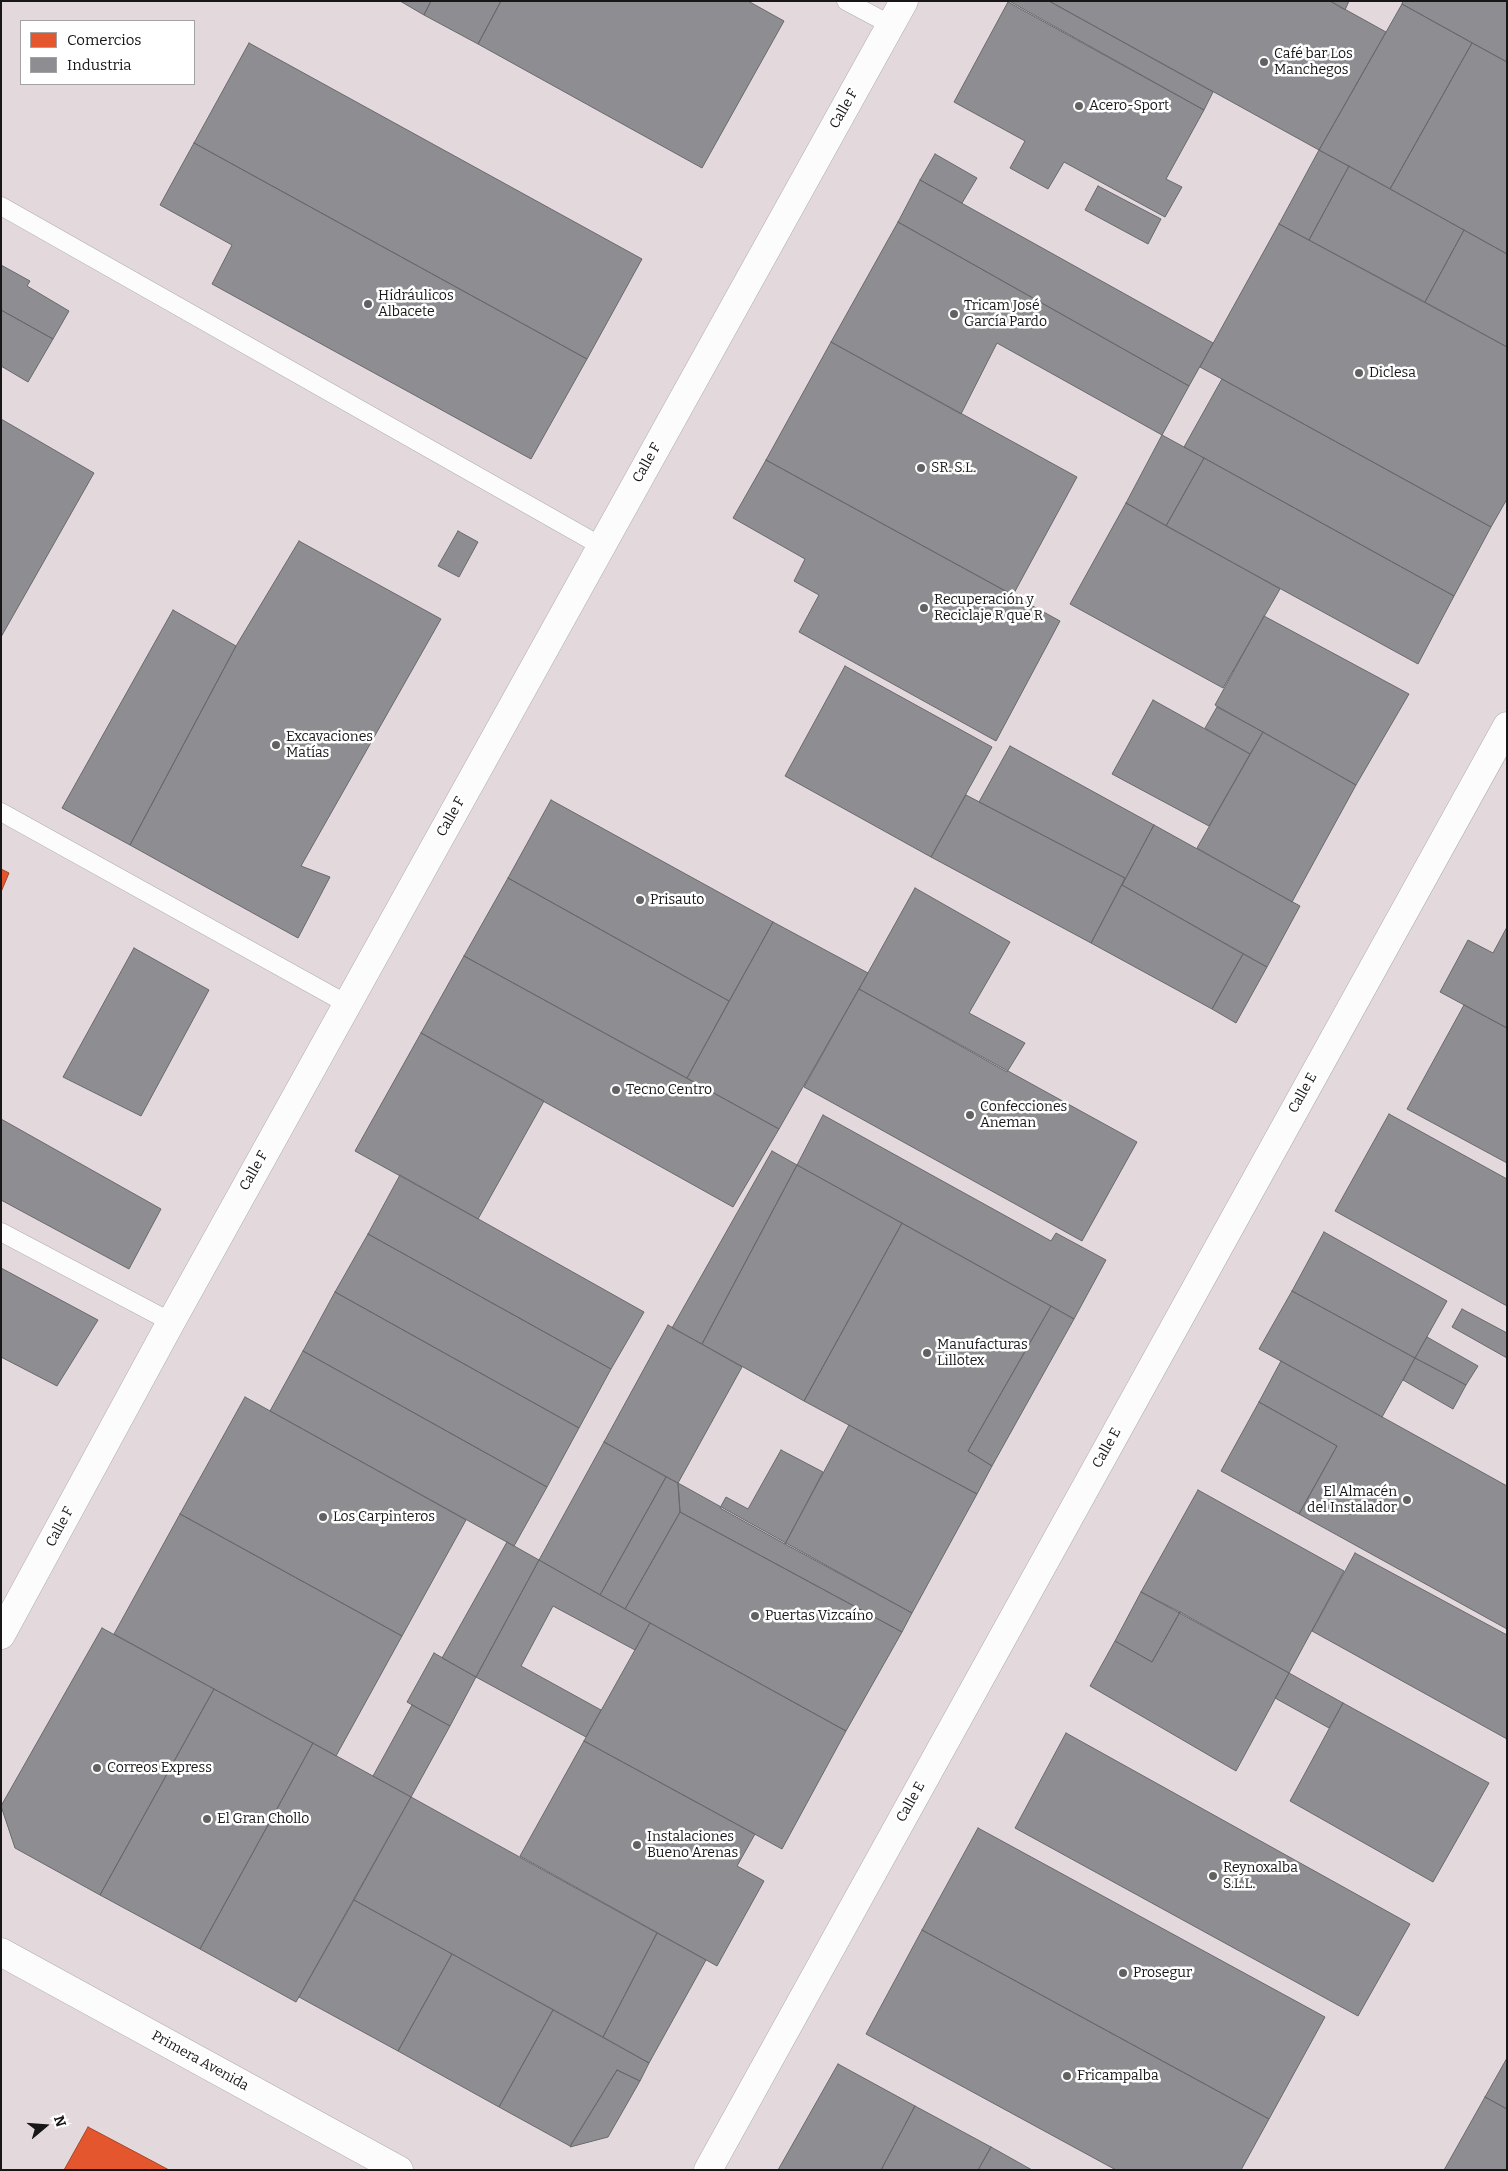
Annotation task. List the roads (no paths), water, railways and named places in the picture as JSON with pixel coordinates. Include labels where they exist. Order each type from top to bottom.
[{"type":"street","name":"Calle F","points":[[1,1635],[171,1322],[904,1]]},
{"type":"street","name":"Calle E","points":[[708,2170],[1507,726]]},
{"type":"street","name":"Primera Avenida","points":[[1,1952],[400,2170]]},
{"type":"lane","points":[[846,1],[890,25]]},
{"type":"lane","points":[[1,206],[601,546]]},
{"type":"lane","points":[[1,812],[347,1004]]},
{"type":"lane","points":[[1,1232],[171,1322]]},
{"type":"place","name":"Café bar Los Manchegos","points":[[1264,62]]},
{"type":"place","name":"Acero-Sport","points":[[1079,106]]},
{"type":"place","name":"Hidráulicos Albacete","points":[[368,304]]},
{"type":"place","name":"Tricam José García Pardo","points":[[954,314]]},
{"type":"place","name":"Diclesa","points":[[1359,373]]},
{"type":"place","name":"SR. S.L.","points":[[921,468]]},
{"type":"place","name":"Recuperación y Reciclaje R que R","points":[[924,608]]},
{"type":"place","name":"Excavaciones Matías","points":[[276,745]]},
{"type":"place","name":"Prisauto","points":[[640,900]]},
{"type":"place","name":"Tecno Centro","points":[[616,1090]]},
{"type":"place","name":"Confecciones Aneman","points":[[970,1115]]},
{"type":"place","name":"Manufacturas Lillotex","points":[[927,1353]]},
{"type":"place","name":"El Almacén del Instalador","points":[[1407,1500]]},
{"type":"place","name":"Los Carpinteros","points":[[323,1517]]},
{"type":"place","name":"Puertas Vizcaíno","points":[[755,1616]]},
{"type":"place","name":"Correos Express","points":[[97,1768]]},
{"type":"place","name":"El Gran Chollo","points":[[207,1819]]},
{"type":"place","name":"Instalaciones Bueno Arenas","points":[[637,1845]]},
{"type":"place","name":"Reynoxalba S.L.L.","points":[[1213,1876]]},
{"type":"place","name":"Prosegur","points":[[1123,1973]]},
{"type":"place","name":"Fricampalba","points":[[1067,2076]]}]
